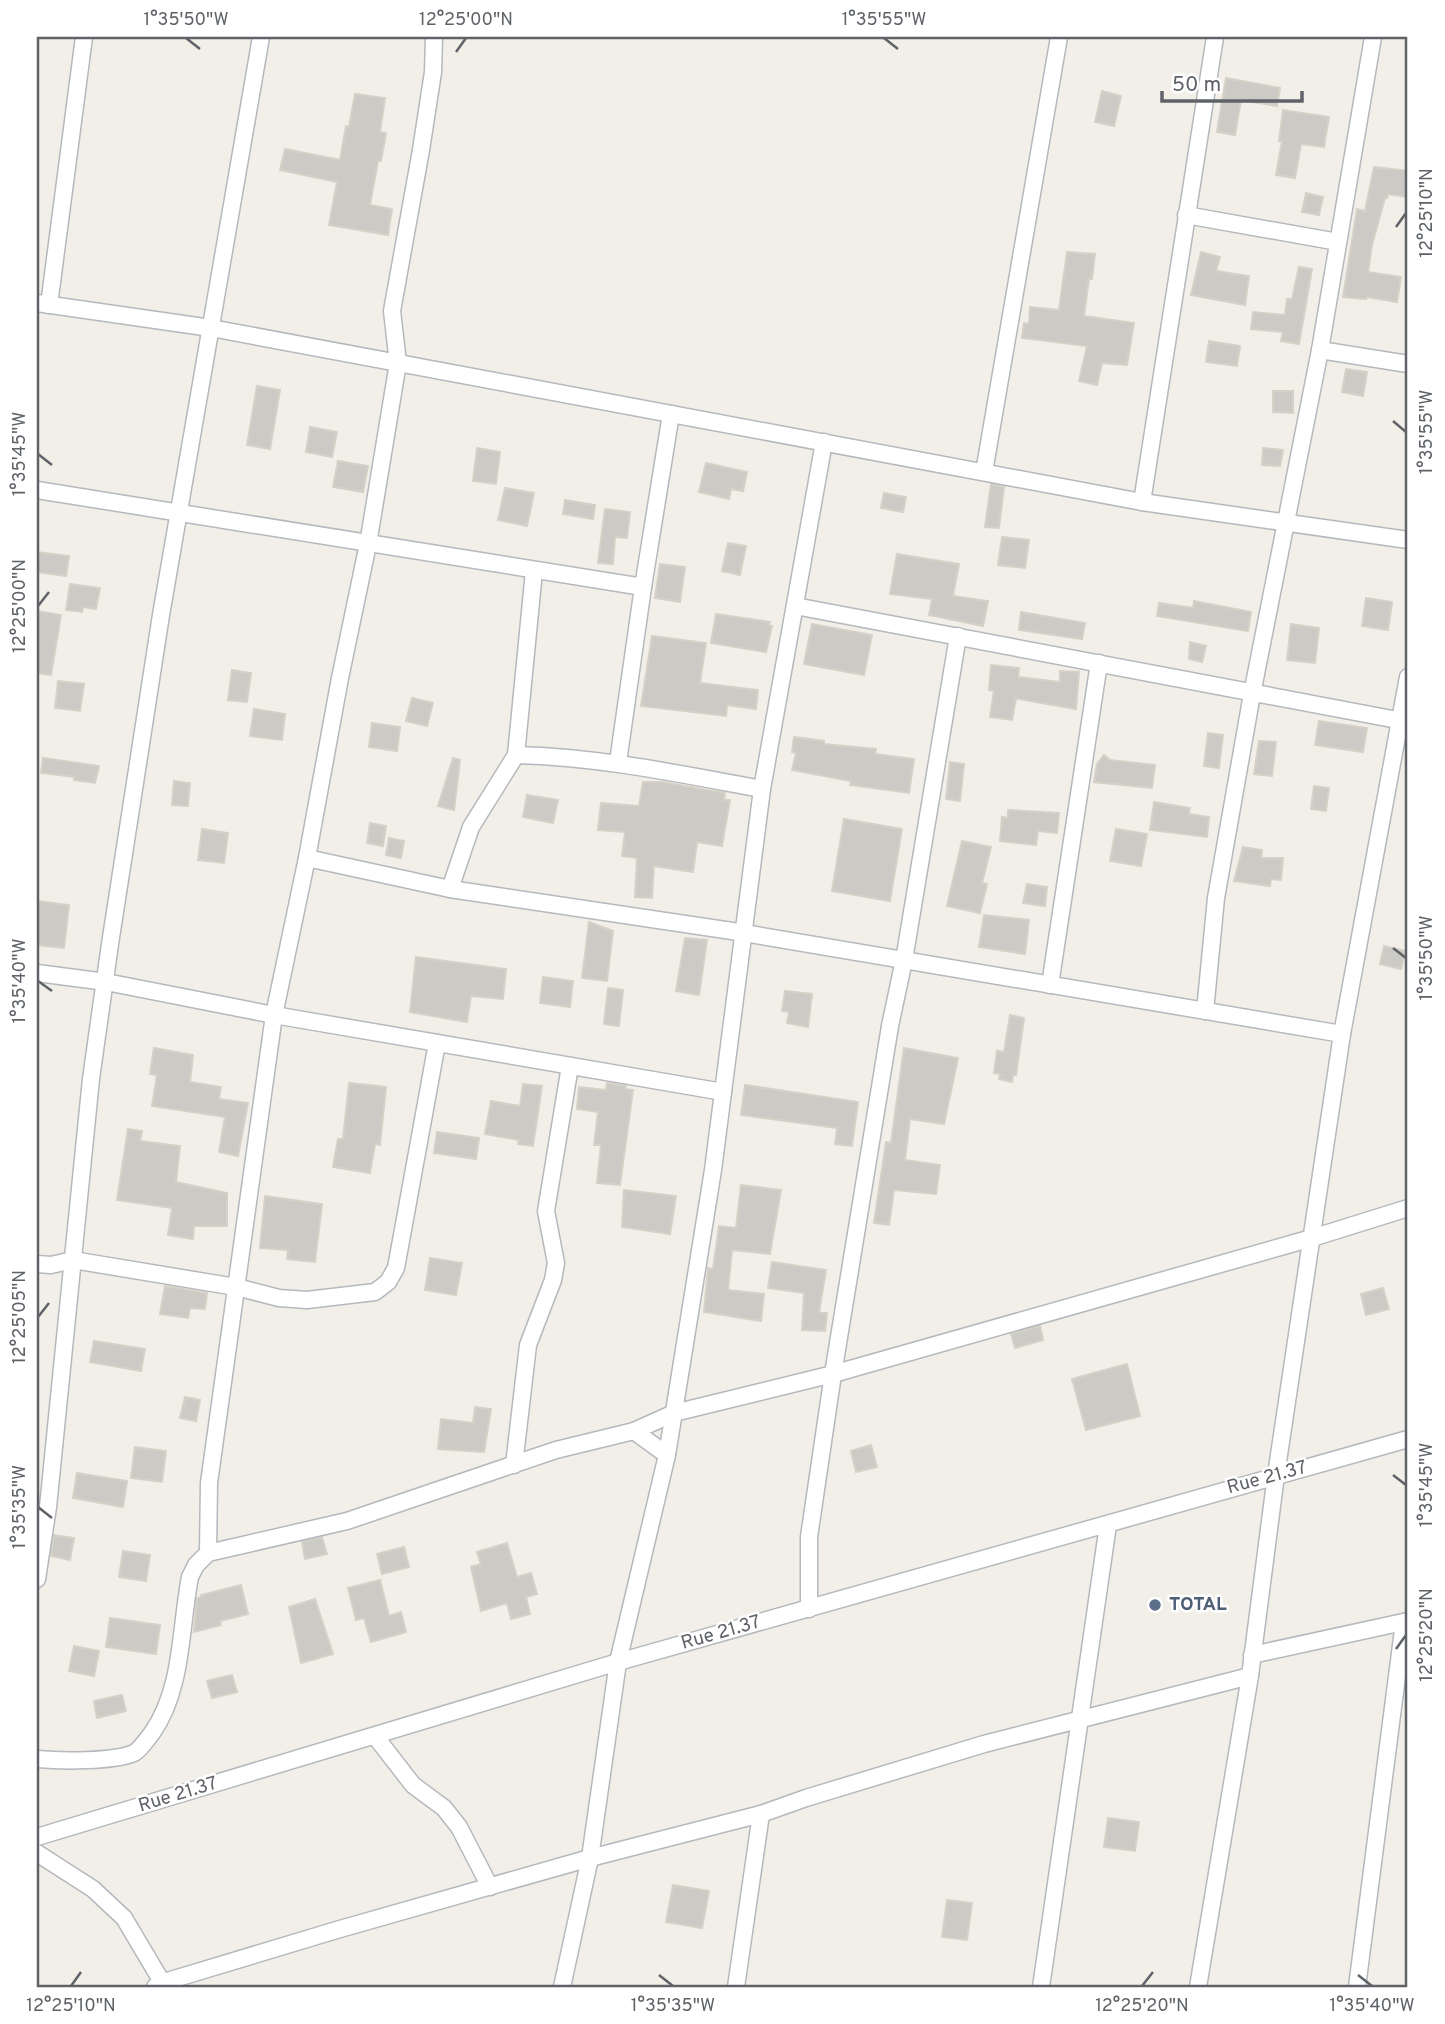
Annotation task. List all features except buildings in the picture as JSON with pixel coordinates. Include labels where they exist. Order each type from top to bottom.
[{"type":"street","points":[[84,37],[43,304],[211,328],[1142,502],[1408,540]]},
{"type":"street","points":[[37,1579],[48,1507],[91,1079],[178,512],[261,37]]},
{"type":"street","points":[[208,1553],[209,1483],[274,1015],[368,544],[398,363],[392,311],[433,72],[434,37]]},
{"type":"street","points":[[984,472],[1059,37]]},
{"type":"street","points":[[1142,502],[1214,37]]},
{"type":"street","points":[[1205,1011],[1216,898],[1252,694],[1320,350],[1373,37]]},
{"type":"street","points":[[1186,215],[1338,242]]},
{"type":"street","points":[[1320,350],[1408,364]]},
{"type":"street","points":[[618,762],[671,414]]},
{"type":"street","points":[[562,1987],[590,1858],[618,1662],[667,1455],[713,1170],[762,789],[824,442]]},
{"type":"street","points":[[37,490],[643,587]]},
{"type":"street","points":[[450,889],[471,827],[516,755],[534,571]]},
{"type":"street","points":[[795,606],[1404,721]]},
{"type":"street","points":[[809,1609],[809,1536],[890,1026],[904,960],[958,636]]},
{"type":"street","points":[[1050,985],[1099,663]]},
{"type":"street","points":[[1198,1987],[1250,1676],[1276,1475],[1342,1034],[1404,721],[1408,677]]},
{"type":"street","points":[[516,755],[618,762],[762,789]]},
{"type":"street","points":[[307,859],[450,889],[904,960],[1342,1034]]},
{"type":"street","points":[[37,973],[106,982],[274,1015],[723,1092]]},
{"type":"street","points":[[37,1264],[51,1265],[73,1260],[236,1287],[279,1298],[307,1300],[375,1292],[388,1282],[396,1268],[437,1043]]},
{"type":"street","points":[[514,1465],[528,1345],[553,1280],[556,1263],[546,1211],[570,1066]]},
{"type":"street","points":[[37,1759],[115,1758],[135,1752],[146,1741],[162,1718],[173,1692],[190,1577],[196,1565],[208,1553],[347,1521],[556,1450],[634,1431],[674,1413],[834,1374],[1312,1238],[1408,1208]]},
{"type":"street","points":[[634,1431],[667,1455]]},
{"type":"street","name":"Rue 21.37","points":[[37,1837],[618,1662],[1408,1439]]},
{"type":"street","points":[[1041,1987],[1108,1525]]},
{"type":"street","points":[[1252,1655],[1406,1621],[1357,1987]]},
{"type":"street","points":[[37,1853],[93,1889],[124,1919],[161,1986],[340,1929],[590,1858],[761,1814],[985,1744],[1250,1676]]},
{"type":"street","points":[[375,1736],[413,1785],[444,1808],[459,1827],[490,1887]]},
{"type":"street","points":[[736,1987],[761,1814]]},
{"type":"place","name":"TOTAL","points":[[1155,1605]]}]
